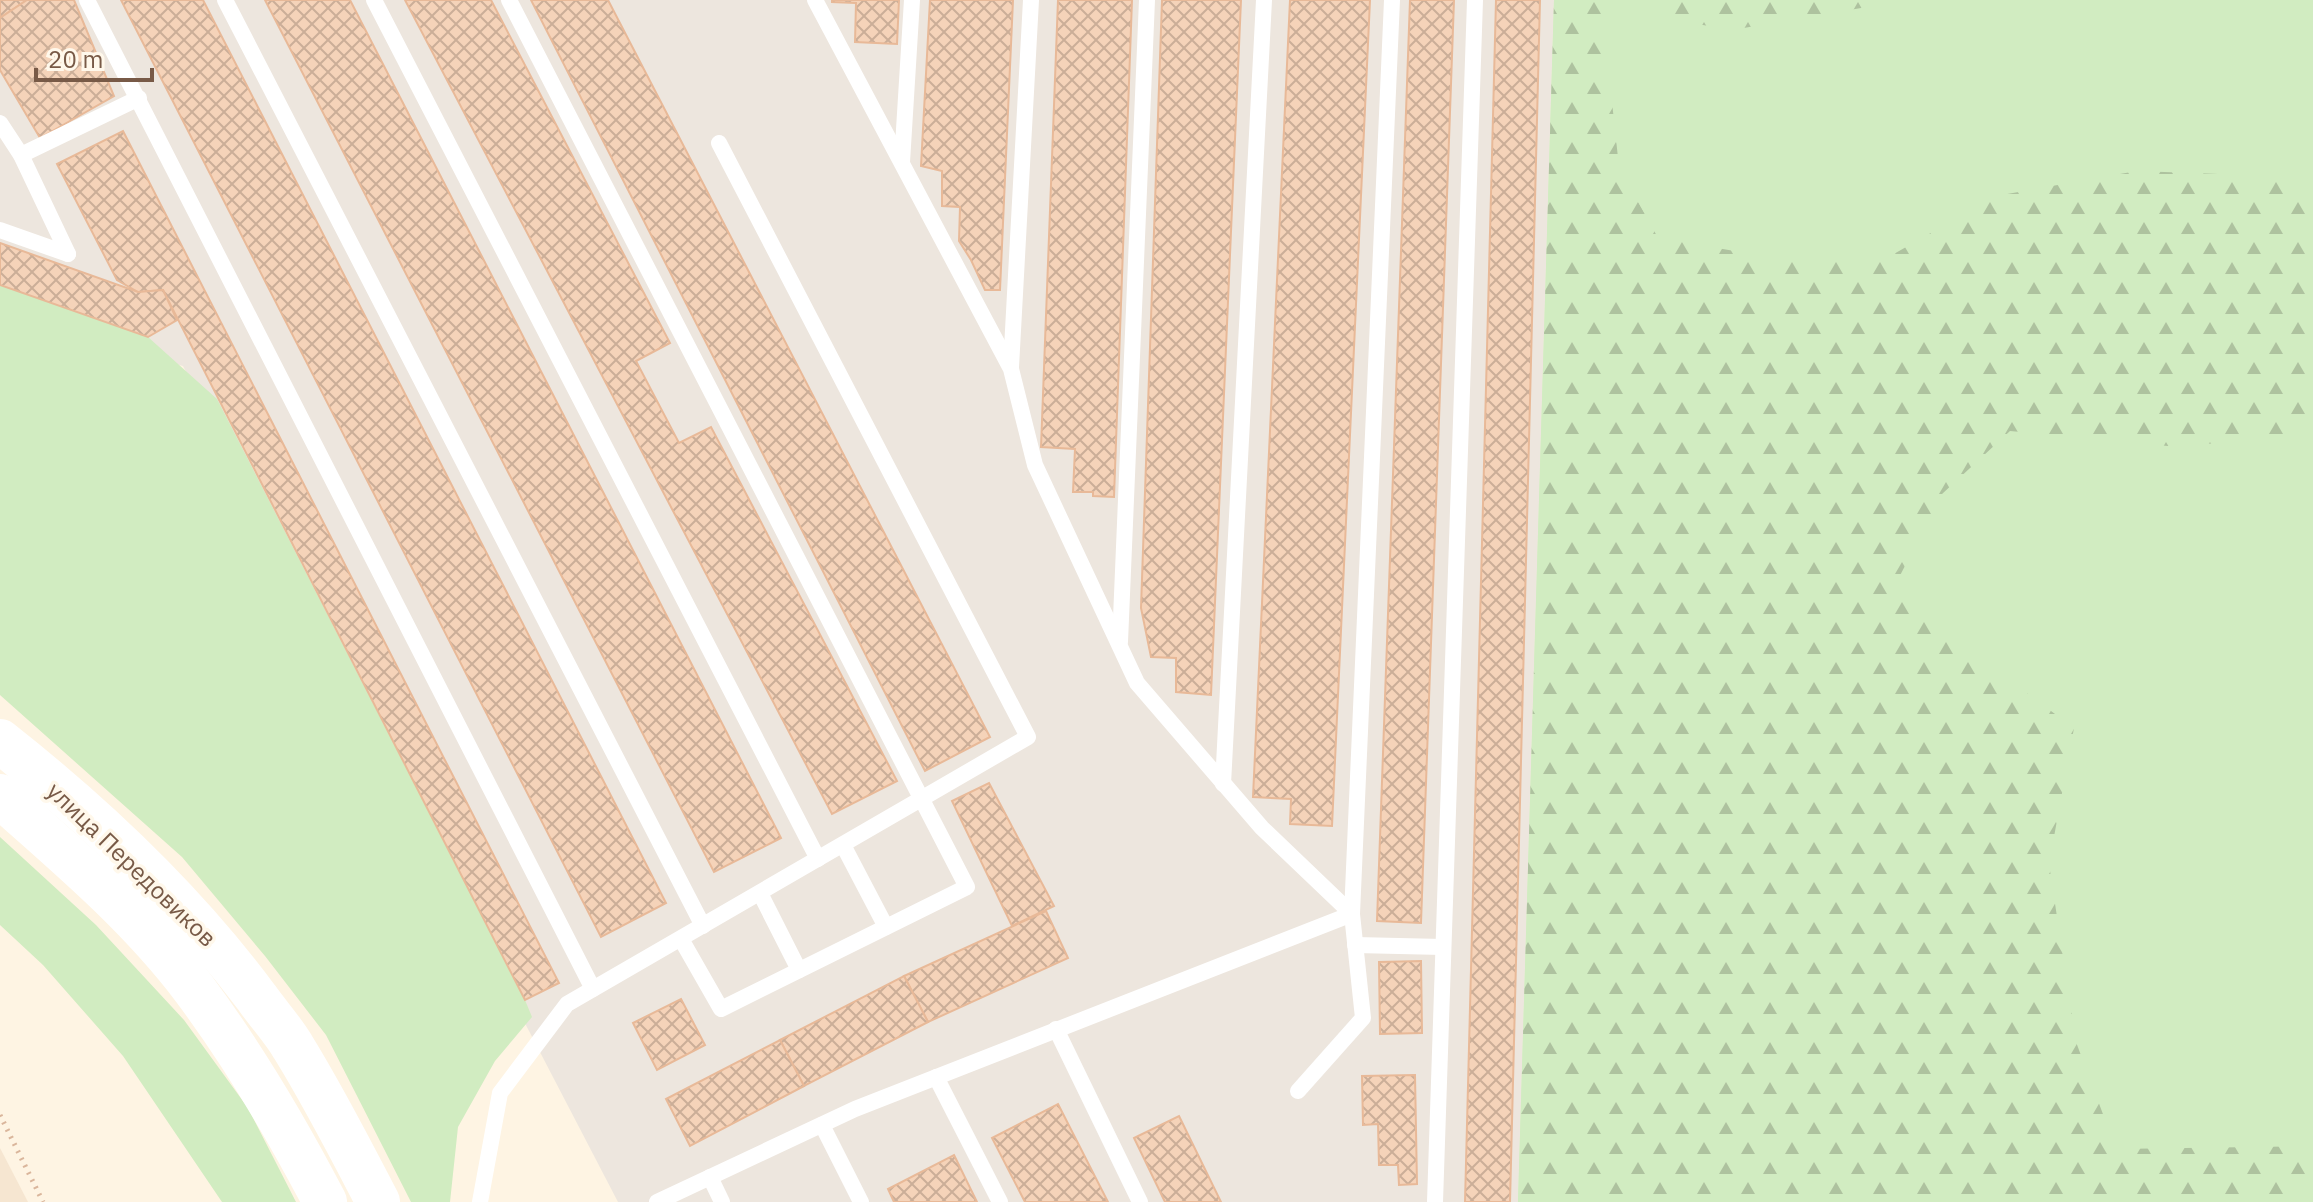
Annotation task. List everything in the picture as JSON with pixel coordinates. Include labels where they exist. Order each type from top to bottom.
[{"type":"street","name":"улица Передовиков","points":[[0,741],[104,830],[169,893],[231,963],[292,1046],[378,1202]]},
{"type":"street","name":"улица Передовиков","points":[[0,796],[73,860],[136,922],[193,988],[249,1069],[325,1202]]},
{"type":"lane","points":[[87,0],[593,989]]},
{"type":"lane","points":[[225,0],[703,926]]},
{"type":"lane","points":[[374,0],[818,859]]},
{"type":"lane","points":[[509,0],[967,887],[721,1009],[681,939]]},
{"type":"lane","points":[[815,0],[1011,369],[1035,465],[1137,683],[1262,828],[1352,914]]},
{"type":"lane","points":[[902,164],[912,0]]},
{"type":"lane","points":[[1011,369],[1031,0]]},
{"type":"lane","points":[[1120,646],[1147,0]]},
{"type":"lane","points":[[1223,784],[1264,0]]},
{"type":"lane","points":[[1298,1091],[1363,1018],[1352,914],[1392,0]]},
{"type":"lane","points":[[1435,1202],[1475,0]]},
{"type":"lane","points":[[21,155],[139,98]]},
{"type":"lane","points":[[0,123],[21,155],[68,254],[0,230]]},
{"type":"lane","points":[[480,1202],[500,1093],[567,1004],[1028,737],[719,143]]},
{"type":"lane","points":[[843,845],[886,927]]},
{"type":"lane","points":[[760,893],[799,970]]},
{"type":"lane","points":[[657,1202],[855,1109],[1352,914]]},
{"type":"lane","points":[[1355,945],[1443,947]]},
{"type":"lane","points":[[1056,1029],[1140,1202]]},
{"type":"lane","points":[[936,1077],[1000,1202]]},
{"type":"lane","points":[[822,1125],[861,1202]]},
{"type":"lane","points":[[710,1177],[722,1202]]},
{"type":"path","points":[[0,1115],[43,1202]]},
{"type":"shaded area","points":[[0,0],[1554,0],[1518,1202],[618,1202],[183,366],[0,316]]},
{"type":"shaded area","points":[[0,1148],[28,1202],[0,1202]]},
{"type":"green space","points":[[1554,0],[2313,0],[2313,1202],[1518,1202]]},
{"type":"green space","points":[[1554,0],[1601,0],[1619,167],[1658,238],[1764,256],[1892,255],[1996,196],[2137,171],[2313,174],[2311,438],[2168,446],[2010,431],[1942,494],[1891,593],[2074,728],[2049,864],[2076,1042],[2116,1149],[2313,1146],[2313,1202],[1518,1202]]},
{"type":"green space","points":[[1664,0],[1875,0],[1861,8],[1732,30],[1668,19]]},
{"type":"green space","points":[[0,285],[148,337],[217,399],[525,1000],[532,1017],[495,1061],[458,1127],[450,1202],[411,1202],[326,1035],[265,956],[182,857],[0,695]]},
{"type":"green space","points":[[0,837],[96,925],[184,1020],[248,1108],[296,1202],[222,1202],[123,1056],[43,965],[0,925]]},
{"type":"building","points":[[0,0],[27,0],[0,18]]},
{"type":"building","points":[[27,0],[74,0],[114,96],[40,138],[0,70],[0,18]]},
{"type":"building","points":[[121,0],[203,0],[666,903],[601,937]]},
{"type":"building","points":[[265,0],[350,0],[781,838],[714,872]]},
{"type":"building","points":[[405,0],[491,0],[670,343],[636,361],[679,443],[711,427],[897,781],[832,814]]},
{"type":"building","points":[[531,0],[608,0],[990,737],[925,771]]},
{"type":"building","points":[[832,0],[899,0],[897,44],[855,42],[856,3]]},
{"type":"building","points":[[930,0],[1013,0],[1000,290],[985,290],[959,241],[960,207],[942,206],[942,171],[921,166]]},
{"type":"building","points":[[1058,0],[1132,0],[1114,497],[1093,496],[1093,492],[1073,492],[1075,449],[1041,447]]},
{"type":"building","points":[[1162,0],[1241,0],[1211,695],[1176,692],[1176,658],[1151,657],[1141,608]]},
{"type":"building","points":[[1290,0],[1370,0],[1332,826],[1290,824],[1291,799],[1253,797]]},
{"type":"building","points":[[1410,0],[1454,0],[1421,923],[1377,921]]},
{"type":"building","points":[[1496,0],[1540,0],[1510,1202],[1465,1202]]},
{"type":"building","points":[[123,131],[559,983],[525,1000],[163,290],[138,292],[117,280],[57,164]]},
{"type":"building","points":[[0,243],[138,292],[163,290],[177,320],[148,337],[0,285]]},
{"type":"building","points":[[989,783],[1054,906],[1012,926],[952,801]]},
{"type":"building","points":[[1046,911],[1068,958],[928,1022],[904,976]]},
{"type":"building","points":[[1421,961],[1422,1033],[1380,1034],[1379,962]]},
{"type":"building","points":[[904,976],[928,1022],[804,1086],[780,1040]]},
{"type":"building","points":[[681,999],[705,1045],[657,1070],[633,1023]]},
{"type":"building","points":[[780,1040],[804,1086],[690,1146],[666,1099]]},
{"type":"building","points":[[1415,1075],[1417,1184],[1399,1185],[1398,1165],[1379,1165],[1378,1124],[1363,1125],[1362,1076]]},
{"type":"building","points":[[1058,1104],[1108,1202],[1025,1202],[992,1138]]},
{"type":"building","points":[[1179,1116],[1221,1202],[1165,1202],[1134,1138]]},
{"type":"building","points":[[954,1155],[977,1202],[894,1202],[888,1189]]}]
